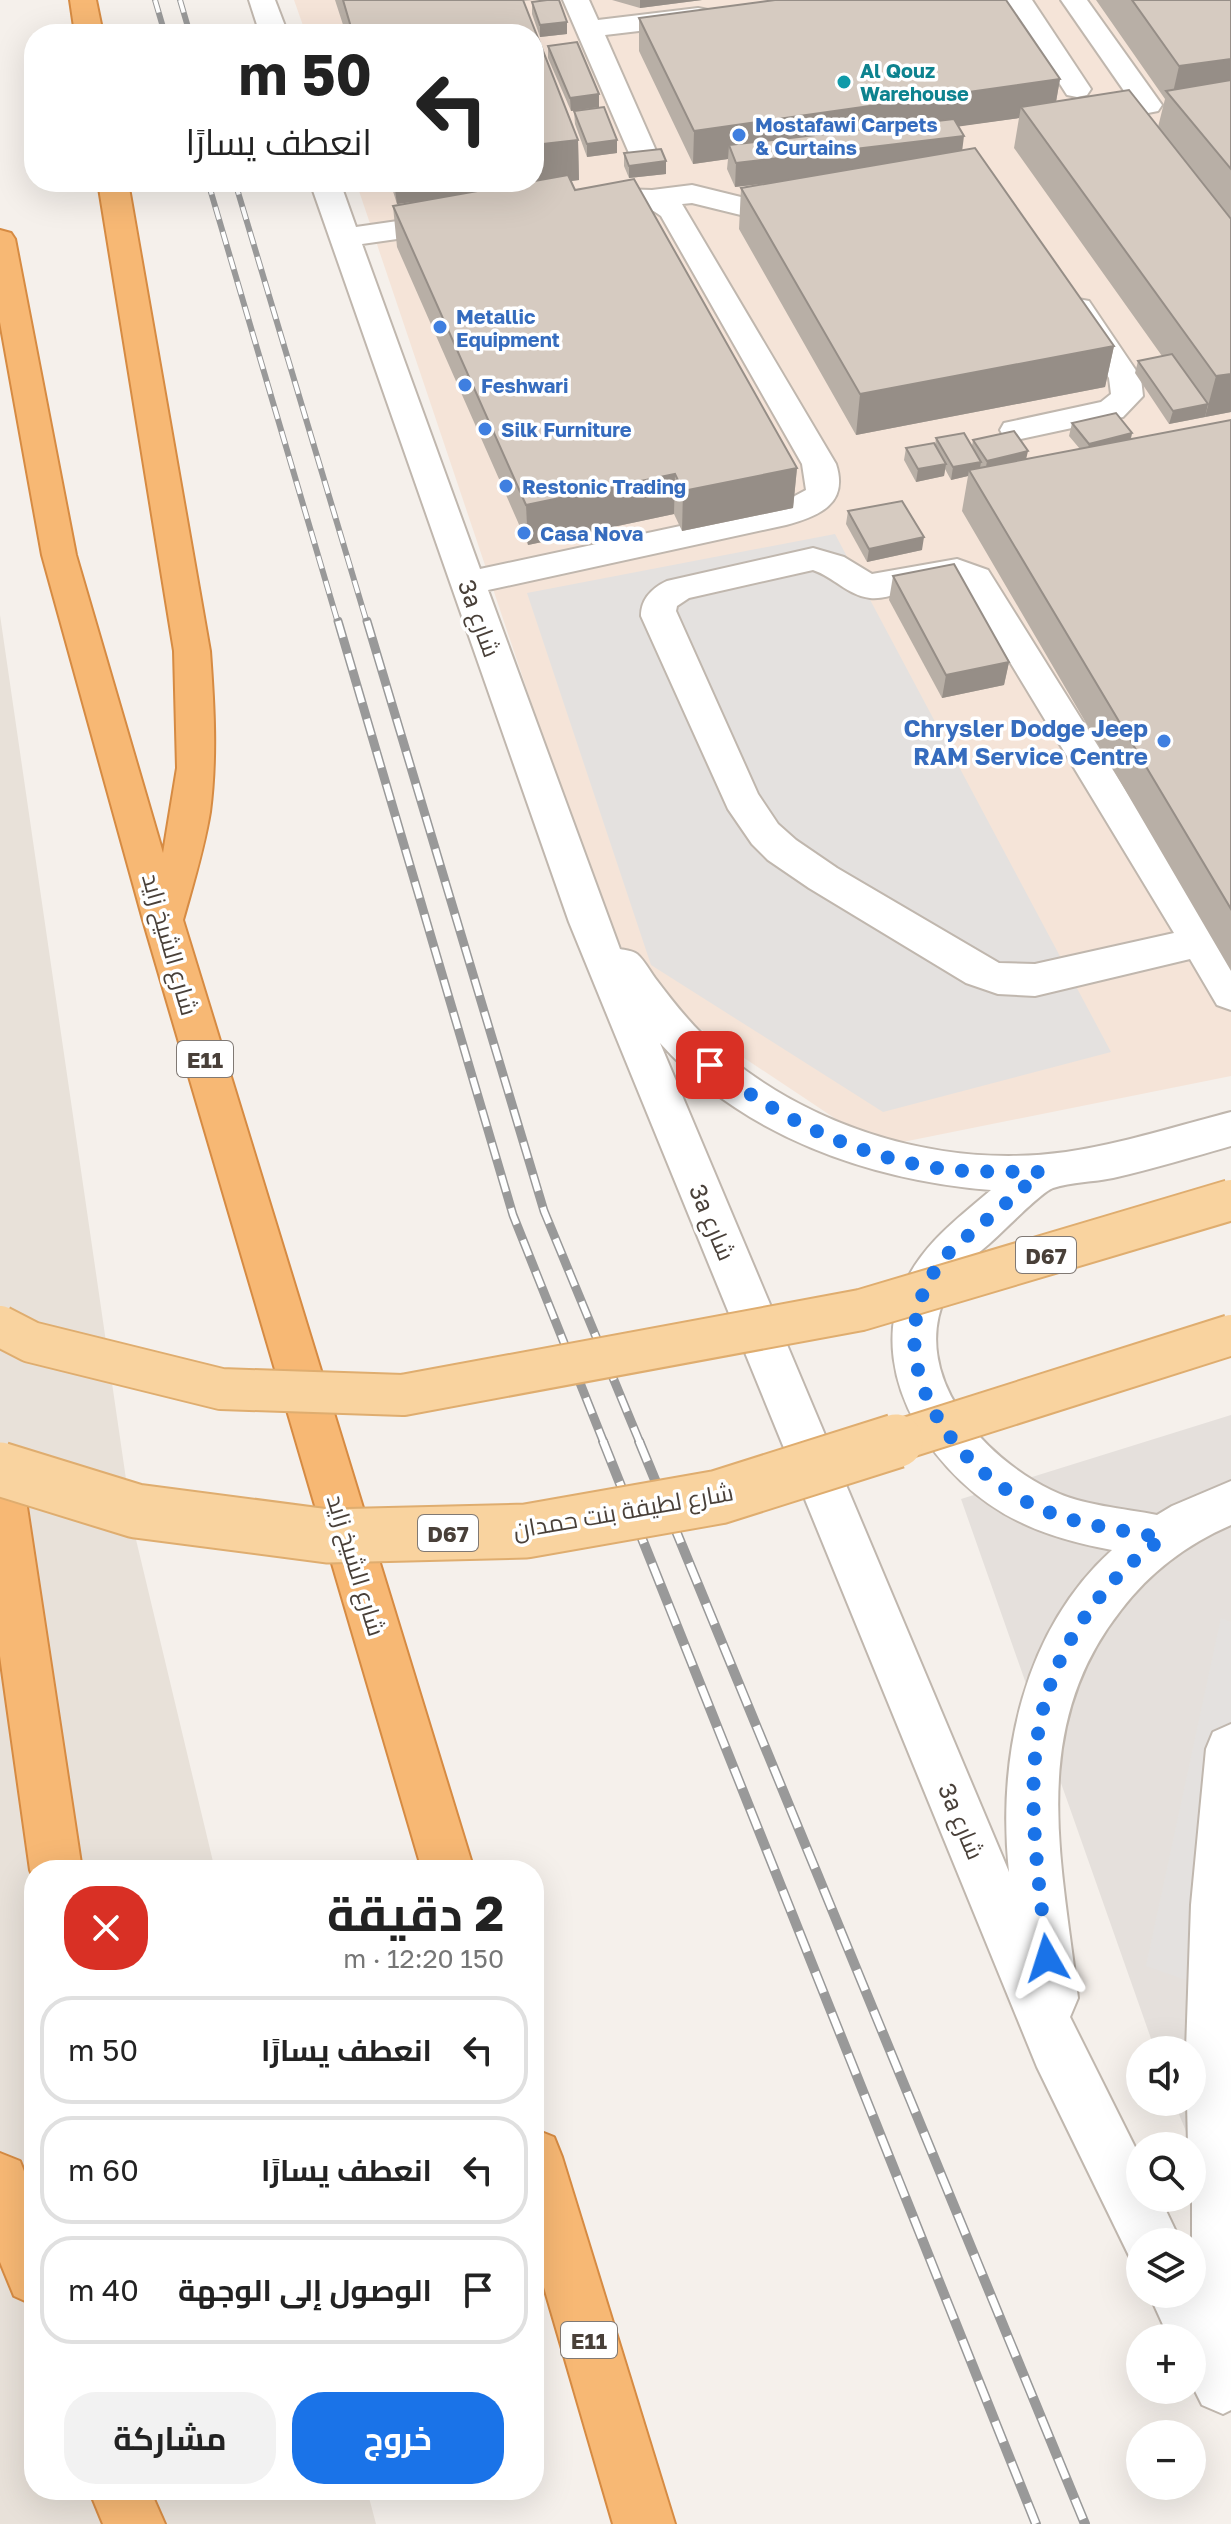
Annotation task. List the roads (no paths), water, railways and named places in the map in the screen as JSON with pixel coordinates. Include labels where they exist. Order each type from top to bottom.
[{"type":"highway","points":[[115,192],[192,651],[196,709],[195,771],[187,835],[163,920]]},
{"type":"highway","name":"شارع الشيخ زايد","points":[[0,239],[59,555],[163,920],[445,1860]]},
{"type":"highway","points":[[0,1487],[55,1860]]},
{"type":"highway","points":[[0,2181],[24,2248]]},
{"type":"highway","name":"E11","points":[[544,2190],[644,2524]]},
{"type":"highway","points":[[123,2500],[134,2524]]},
{"type":"highway","points":[[148,2500],[152,2524]]},
{"type":"main road","name":"D67","points":[[0,1326],[31,1342],[221,1389],[403,1395],[861,1310],[1231,1200]]},
{"type":"main road","name":"شارع لطيفة بنت حمدان","points":[[0,1469],[136,1511],[328,1536],[526,1531],[719,1497],[1231,1335]]},
{"type":"street","points":[[262,0],[270,24]]},
{"type":"street","points":[[576,0],[643,153]]},
{"type":"street","points":[[1019,0],[1077,89]]},
{"type":"street","points":[[1074,0],[1148,105]]},
{"type":"street","points":[[589,29],[724,13]]},
{"type":"street","name":"3a شارع","points":[[329,192],[589,922],[1056,2048],[1145,2228]]},
{"type":"street","points":[[552,208],[641,196],[655,198],[692,194],[737,206],[759,208],[830,198]]},
{"type":"street","points":[[467,583],[786,514],[807,507],[821,495],[825,479],[819,464],[673,211],[655,198]]},
{"type":"street","points":[[345,237],[478,218]]},
{"type":"street","points":[[1016,430],[1112,410],[1127,396],[1125,378],[1063,286]]},
{"type":"street","points":[[1200,942],[1035,980],[998,978],[980,972],[823,878],[782,850],[765,834],[741,799],[659,616],[661,600],[679,589],[813,559],[833,564],[857,582],[872,587],[955,570],[973,574],[1200,942],[1231,994]]},
{"type":"street","points":[[589,922],[690,1049],[749,1095],[819,1133],[879,1155],[944,1169],[1041,1172],[1120,1158],[1231,1129]]},
{"type":"street","points":[[1041,1172],[946,1256],[928,1285],[917,1318],[915,1353],[923,1389],[939,1424],[964,1457],[996,1484],[1034,1506],[1076,1520],[1162,1538]]},
{"type":"street","points":[[1056,2048],[1031,1785],[1037,1734],[1051,1682],[1084,1617],[1117,1576],[1162,1538],[1231,1503]]},
{"type":"street","points":[[1231,1749],[1222,1817],[1214,2098],[1217,2196],[1231,2377]]},
{"type":"street","points":[[1185,2308],[1231,2401]]},
{"type":"railway","points":[[155,0],[162,24]]},
{"type":"railway","points":[[180,0],[187,24]]},
{"type":"railway","points":[[211,192],[338,623]]},
{"type":"railway","points":[[238,192],[367,623]]},
{"type":"railway","points":[[338,621],[513,1215],[604,1443]]},
{"type":"railway","points":[[367,621],[544,1211],[640,1443]]},
{"type":"railway","points":[[603,1441],[1036,2524]]},
{"type":"railway","points":[[639,1441],[1085,2524]]},
{"type":"place","name":"Al Qouz Warehouse","points":[[844,82]]},
{"type":"place","name":"Mostafawi Carpets & Curtains","points":[[739,135]]},
{"type":"place","name":"Metallic Equipment","points":[[440,327]]},
{"type":"place","name":"Feshwari","points":[[465,385]]},
{"type":"place","name":"Silk Furniture","points":[[485,429]]},
{"type":"place","name":"Restonic Trading","points":[[506,486]]},
{"type":"place","name":"Casa Nova","points":[[524,533]]},
{"type":"place","name":"Chrysler Dodge Jeep RAM Service Centre","points":[[1164,741]]}]
